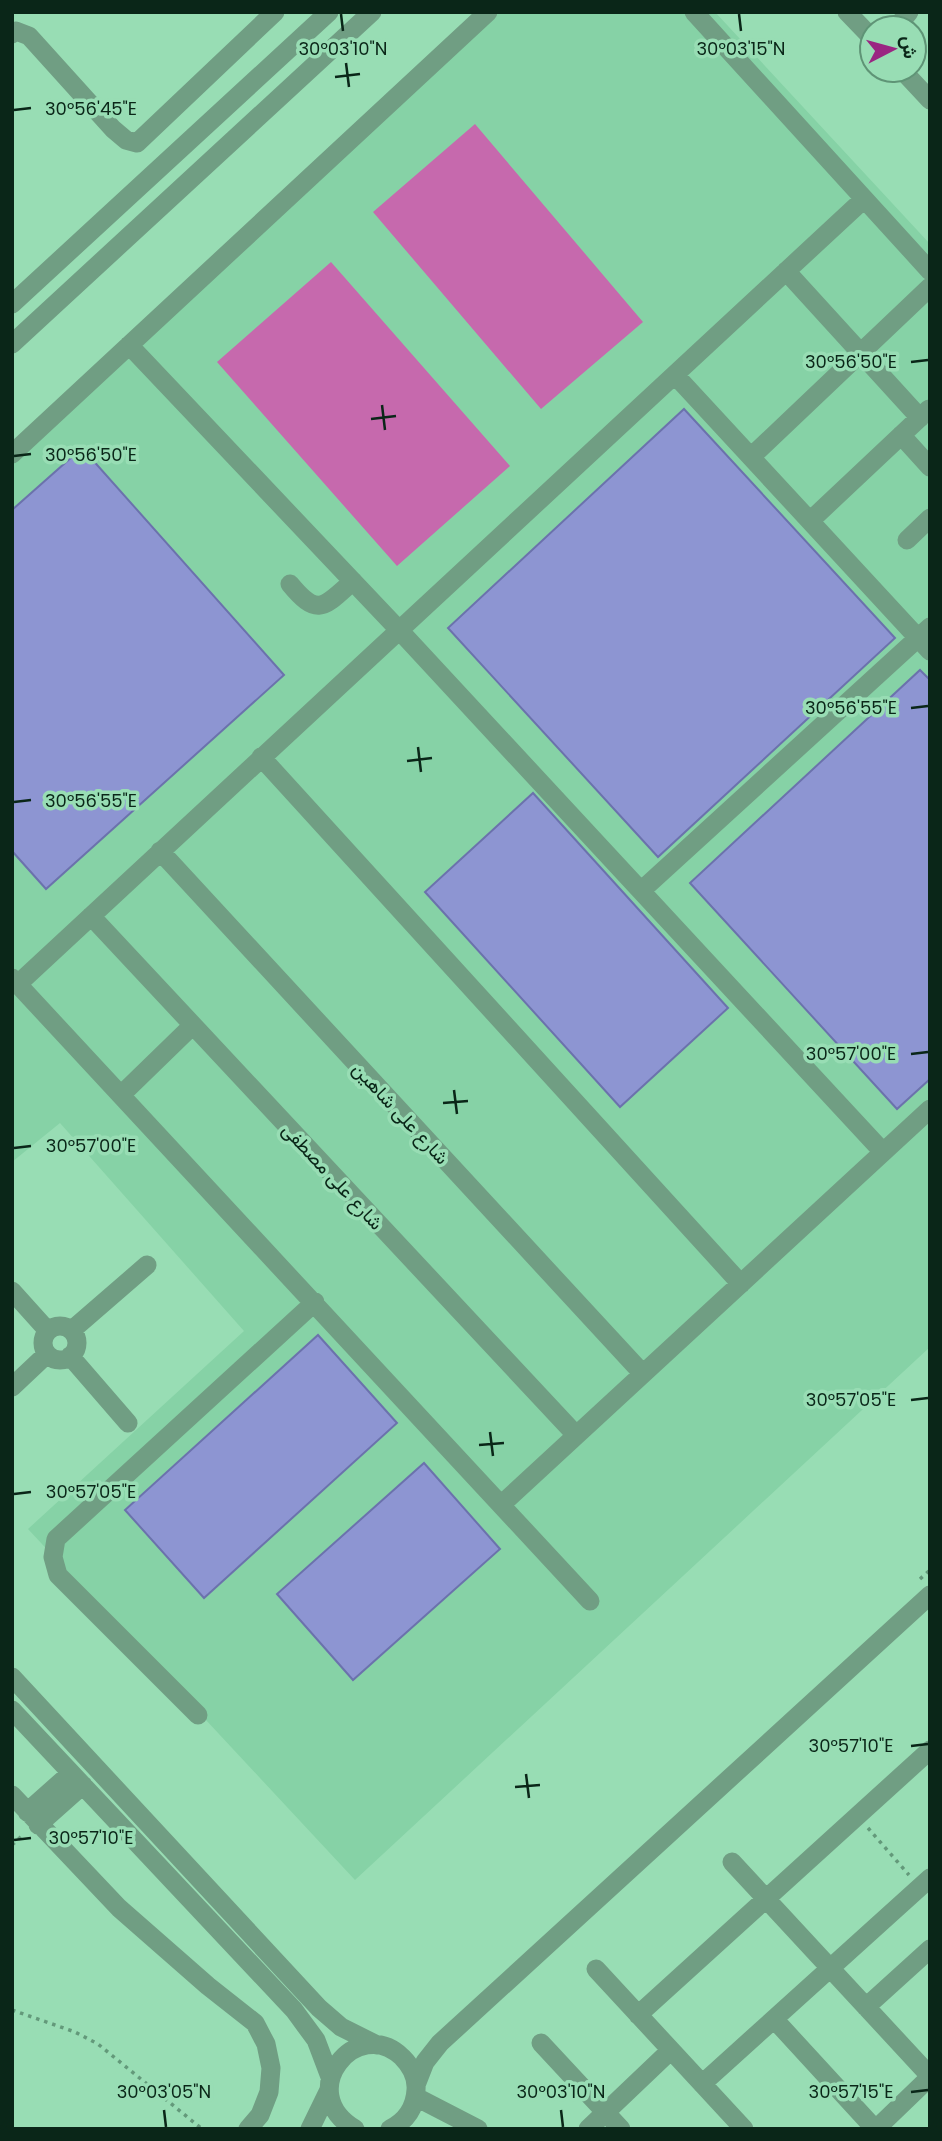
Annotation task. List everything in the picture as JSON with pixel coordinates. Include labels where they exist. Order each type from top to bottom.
[{"type":"street","points":[[12,34],[16,31],[29,36],[113,129],[126,140],[136,143],[275,12]]},
{"type":"street","points":[[12,304],[329,12]]},
{"type":"street","points":[[12,344],[373,12]]},
{"type":"street","points":[[12,454],[488,12]]},
{"type":"street","points":[[694,12],[930,271]]},
{"type":"street","points":[[915,84],[930,100]]},
{"type":"street","points":[[590,1601],[15,981],[91,916],[864,199]]},
{"type":"street","points":[[786,271],[861,353],[925,413],[810,521]]},
{"type":"street","points":[[751,457],[930,287]]},
{"type":"street","points":[[129,345],[642,890],[883,1152]]},
{"type":"street","points":[[642,890],[926,639],[810,521],[675,374]]},
{"type":"street","points":[[901,435],[930,467]]},
{"type":"street","points":[[907,540],[930,519]]},
{"type":"street","points":[[290,584],[305,602],[320,607],[328,604],[353,582]]},
{"type":"street","points":[[261,757],[741,1284]]},
{"type":"street","name":"شارع على شاهين","points":[[160,851],[643,1374]]},
{"type":"street","name":"شارع على مصطفى","points":[[91,916],[576,1435]]},
{"type":"street","points":[[121,1095],[193,1025]]},
{"type":"street","points":[[502,1504],[930,1109]]},
{"type":"street","points":[[72,1330],[147,1265]]},
{"type":"street","points":[[12,1291],[48,1331]]},
{"type":"street","points":[[198,1714],[58,1575],[53,1548],[56,1539],[314,1302]]},
{"type":"street","points":[[62,1326],[72,1330],[77,1347],[70,1356],[61,1360],[47,1354],[43,1342],[48,1331],[62,1326]]},
{"type":"street","points":[[12,1387],[47,1354]]},
{"type":"street","points":[[70,1356],[128,1423]]},
{"type":"street","points":[[390,2129],[409,2114],[425,2062],[440,2043],[930,1595]]},
{"type":"street","points":[[12,1676],[331,2019],[377,2045],[399,2053],[408,2062],[416,2091],[478,2129]]},
{"type":"street","points":[[12,1710],[294,2010],[316,2040],[330,2083],[336,2113],[355,2129]]},
{"type":"street","points":[[638,2015],[930,1749]]},
{"type":"street","points":[[33,1819],[77,1779]]},
{"type":"street","points":[[12,1795],[145,1932],[254,2023],[266,2044],[271,2068],[269,2092],[260,2115],[248,2129]]},
{"type":"street","points":[[732,1862],[930,2076],[875,2129],[774,2019]]},
{"type":"street","points":[[702,2084],[925,1882]]},
{"type":"street","points":[[866,2007],[930,1949]]},
{"type":"street","points":[[596,1969],[744,2129]]},
{"type":"street","points":[[316,2040],[325,2034],[331,2019]]},
{"type":"street","points":[[541,2043],[621,2129]]},
{"type":"street","points":[[310,2129],[335,2066],[353,2049],[377,2045]]},
{"type":"street","points":[[588,2129],[671,2050]]},
{"type":"path","points":[[857,1816],[925,1882]]},
{"type":"path","points":[[12,2010],[75,2032],[98,2044],[202,2129]]},
{"type":"shaded area","points":[[478,12],[715,12],[930,244],[930,1347],[355,1880],[28,1529],[244,1331],[60,1123],[12,1162],[12,446]]},
{"type":"shaded area","points":[[475,124],[643,322],[541,409],[373,212]]},
{"type":"shaded area","points":[[331,262],[510,466],[397,566],[217,362]]},
{"type":"building","points":[[684,409],[895,638],[658,857],[448,628]]},
{"type":"building","points":[[82,448],[284,675],[46,889],[12,851],[12,510]]},
{"type":"building","points":[[920,670],[930,680],[930,1079],[897,1109],[690,883]]},
{"type":"building","points":[[533,793],[728,1008],[620,1107],[425,892]]},
{"type":"building","points":[[318,1335],[397,1423],[204,1598],[125,1510]]},
{"type":"building","points":[[424,1463],[500,1549],[353,1680],[277,1594]]}]
